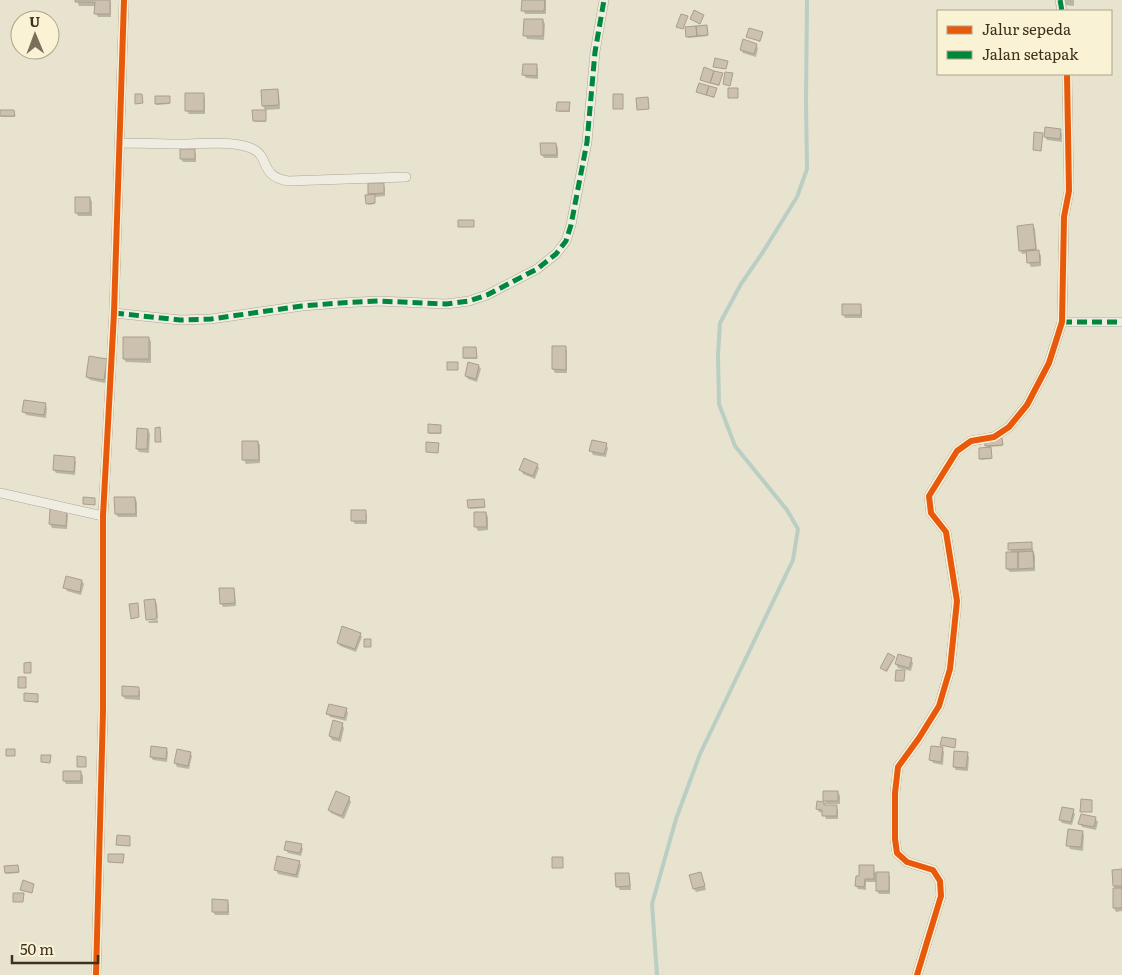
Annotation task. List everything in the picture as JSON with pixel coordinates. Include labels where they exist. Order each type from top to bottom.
[{"type":"street","points":[[96,975],[103,711],[103,516],[114,313],[124,0]]},
{"type":"street","points":[[114,313],[180,320],[211,319],[302,306],[340,303],[378,301],[446,304],[487,296],[537,269],[556,254],[566,241],[571,225],[587,142],[595,52],[604,0]]},
{"type":"street","points":[[917,975],[941,896],[940,881],[933,870],[907,862],[897,853],[895,839],[895,793],[898,767],[919,738],[938,706],[950,669],[957,601],[946,532],[931,514],[929,496],[957,451],[971,441],[994,437],[1009,427],[1027,405],[1049,363],[1062,322],[1064,217],[1069,191],[1067,75]]},
{"type":"street","points":[[119,143],[245,146],[257,151],[267,170],[274,177],[288,181],[406,177]]},
{"type":"street","points":[[1062,322],[1122,322]]},
{"type":"street","points":[[0,492],[103,516]]},
{"type":"building","points":[[75,0],[110,0],[110,14],[94,14],[95,2],[75,2]]},
{"type":"building","points":[[522,0],[545,0],[544,11],[521,11]]},
{"type":"building","points":[[694,10],[704,15],[700,24],[690,19]]},
{"type":"building","points":[[681,14],[688,16],[683,29],[676,27]]},
{"type":"building","points":[[524,19],[543,19],[543,36],[523,36]]},
{"type":"building","points":[[707,25],[708,35],[697,36],[696,26]]},
{"type":"building","points":[[696,26],[697,36],[686,37],[685,27]]},
{"type":"building","points":[[749,28],[763,32],[760,41],[746,37]]},
{"type":"building","points":[[743,39],[757,44],[754,54],[740,50]]},
{"type":"building","points":[[715,58],[728,61],[726,69],[713,67]]},
{"type":"building","points":[[523,64],[537,64],[537,76],[522,75]]},
{"type":"building","points":[[704,67],[714,71],[710,83],[700,80]]},
{"type":"building","points":[[714,71],[723,73],[719,85],[710,83]]},
{"type":"building","points":[[725,72],[733,73],[730,86],[723,84]]},
{"type":"building","points":[[699,83],[709,86],[706,95],[696,92]]},
{"type":"building","points":[[709,86],[717,88],[714,97],[706,95]]},
{"type":"building","points":[[728,88],[738,88],[738,98],[728,98]]},
{"type":"building","points":[[278,89],[279,105],[262,106],[261,90]]},
{"type":"building","points":[[185,93],[204,93],[204,111],[185,111]]},
{"type":"building","points":[[135,94],[142,94],[143,103],[135,104]]},
{"type":"building","points":[[613,94],[623,94],[623,109],[613,109]]},
{"type":"building","points":[[155,96],[170,96],[170,103],[155,104]]},
{"type":"building","points":[[648,97],[649,109],[637,110],[636,98]]},
{"type":"building","points":[[557,102],[570,102],[569,111],[556,111]]},
{"type":"building","points":[[0,110],[14,110],[15,116],[0,116]]},
{"type":"building","points":[[252,110],[266,110],[266,121],[253,121]]},
{"type":"building","points":[[1045,127],[1061,129],[1060,139],[1044,137]]},
{"type":"building","points":[[1034,132],[1043,133],[1041,151],[1033,150]]},
{"type":"building","points":[[540,143],[556,143],[557,155],[541,155]]},
{"type":"building","points":[[180,149],[195,149],[195,159],[180,159]]},
{"type":"building","points":[[368,183],[384,183],[384,193],[368,194]]},
{"type":"building","points":[[375,194],[375,203],[366,204],[365,195]]},
{"type":"building","points":[[75,197],[90,197],[90,213],[75,213]]},
{"type":"building","points":[[458,220],[474,220],[474,227],[458,227]]},
{"type":"building","points":[[1033,224],[1036,249],[1019,251],[1017,226]]},
{"type":"building","points":[[1039,250],[1040,262],[1027,263],[1026,251]]},
{"type":"building","points":[[842,304],[861,304],[861,315],[842,315]]},
{"type":"building","points":[[123,337],[149,337],[149,359],[123,359]]},
{"type":"building","points":[[552,346],[566,346],[566,370],[552,369]]},
{"type":"building","points":[[463,347],[476,347],[477,358],[463,358]]},
{"type":"building","points":[[89,356],[107,359],[104,380],[86,377]]},
{"type":"building","points":[[447,362],[458,362],[458,370],[447,370]]},
{"type":"building","points":[[468,362],[479,365],[476,379],[465,376]]},
{"type":"building","points":[[24,400],[46,403],[44,415],[22,412]]},
{"type":"building","points":[[428,424],[441,425],[441,433],[428,433]]},
{"type":"building","points":[[160,427],[161,442],[155,442],[155,428]]},
{"type":"building","points":[[137,428],[148,429],[147,449],[136,449]]},
{"type":"building","points":[[1002,438],[1003,445],[985,446],[984,439]]},
{"type":"building","points":[[592,440],[607,443],[604,454],[589,451]]},
{"type":"building","points":[[242,441],[258,441],[259,460],[242,460]]},
{"type":"building","points":[[426,442],[439,443],[438,453],[426,452]]},
{"type":"building","points":[[991,447],[992,458],[979,459],[979,448]]},
{"type":"building","points":[[54,455],[75,457],[74,472],[53,470]]},
{"type":"building","points":[[524,458],[538,464],[533,476],[519,470]]},
{"type":"building","points":[[83,497],[95,498],[95,505],[83,504]]},
{"type":"building","points":[[114,497],[135,497],[136,514],[115,514]]},
{"type":"building","points":[[484,499],[485,507],[468,508],[467,500]]},
{"type":"building","points":[[50,509],[67,510],[66,526],[49,524]]},
{"type":"building","points":[[351,510],[366,510],[366,521],[351,521]]},
{"type":"building","points":[[474,512],[486,512],[487,527],[474,527]]},
{"type":"building","points":[[1032,542],[1032,549],[1008,550],[1008,543]]},
{"type":"building","points":[[1033,551],[1034,568],[1018,569],[1018,552]]},
{"type":"building","points":[[1006,552],[1018,552],[1018,569],[1006,569]]},
{"type":"building","points":[[66,576],[82,580],[80,592],[63,588]]},
{"type":"building","points":[[219,588],[234,588],[235,603],[220,604]]},
{"type":"building","points":[[155,599],[157,619],[146,620],[144,600]]},
{"type":"building","points":[[138,603],[139,617],[131,619],[129,604]]},
{"type":"building","points":[[342,626],[361,633],[355,649],[337,643]]},
{"type":"building","points":[[364,639],[371,639],[371,647],[364,647]]},
{"type":"building","points":[[888,653],[895,657],[886,671],[880,668]]},
{"type":"building","points":[[898,654],[912,658],[909,668],[895,664]]},
{"type":"building","points":[[31,662],[31,673],[24,673],[24,663]]},
{"type":"building","points":[[896,670],[905,670],[904,681],[895,681]]},
{"type":"building","points":[[18,677],[26,677],[26,688],[18,688]]},
{"type":"building","points":[[122,686],[139,687],[139,696],[122,696]]},
{"type":"building","points":[[24,693],[38,694],[38,702],[24,701]]},
{"type":"building","points":[[329,704],[347,708],[344,718],[326,714]]},
{"type":"building","points":[[333,720],[343,723],[339,739],[329,736]]},
{"type":"building","points":[[942,737],[956,739],[955,748],[940,745]]},
{"type":"building","points":[[151,746],[167,748],[166,759],[150,757]]},
{"type":"building","points":[[931,746],[943,747],[941,762],[929,760]]},
{"type":"building","points":[[6,749],[15,749],[15,756],[6,756]]},
{"type":"building","points":[[177,749],[191,752],[188,766],[174,763]]},
{"type":"building","points":[[954,751],[968,752],[966,768],[953,767]]},
{"type":"building","points":[[41,755],[51,755],[50,763],[41,762]]},
{"type":"building","points":[[77,756],[86,757],[86,767],[77,767]]},
{"type":"building","points":[[63,771],[81,771],[81,781],[63,781]]},
{"type":"building","points":[[336,791],[350,797],[342,816],[328,810]]},
{"type":"building","points":[[823,791],[838,791],[838,801],[823,801]]},
{"type":"building","points":[[1081,799],[1092,800],[1092,812],[1080,812]]},
{"type":"building","points":[[817,801],[824,802],[824,805],[837,805],[837,816],[822,816],[822,810],[816,809]]},
{"type":"building","points":[[1062,807],[1074,809],[1071,822],[1059,820]]},
{"type":"building","points":[[1081,814],[1096,817],[1094,827],[1078,824]]},
{"type":"building","points":[[1068,829],[1083,831],[1081,847],[1066,846]]},
{"type":"building","points":[[117,835],[130,836],[130,846],[116,845]]},
{"type":"building","points":[[286,841],[302,844],[300,853],[284,850]]},
{"type":"building","points":[[108,854],[124,854],[123,863],[108,862]]},
{"type":"building","points":[[277,856],[300,861],[296,875],[274,870]]},
{"type":"building","points":[[552,857],[563,857],[563,868],[552,868]]},
{"type":"building","points":[[18,865],[19,872],[5,873],[4,866]]},
{"type":"building","points":[[859,865],[874,865],[874,879],[865,879],[864,887],[855,886],[856,876],[859,876]]},
{"type":"building","points":[[1122,869],[1122,886],[1113,886],[1112,870]]},
{"type":"building","points":[[701,872],[705,886],[693,889],[689,875]]},
{"type":"building","points":[[876,872],[889,872],[889,891],[876,891]]},
{"type":"building","points":[[615,873],[629,873],[630,886],[616,887]]},
{"type":"building","points":[[23,880],[34,884],[32,893],[20,890]]},
{"type":"building","points":[[1113,888],[1122,888],[1122,908],[1113,908]]},
{"type":"building","points":[[13,893],[24,893],[23,902],[13,902]]},
{"type":"building","points":[[212,899],[228,900],[228,912],[212,912]]},
{"type":"waterway","points":[[657,975],[652,904],[676,819],[700,754],[793,560],[798,529],[787,510],[735,446],[719,404],[718,355],[720,323],[741,284],[797,197],[807,169],[807,0]]},
{"type":"marked path","points":[[114,313],[180,320],[211,319],[302,306],[340,303],[378,301],[446,304],[469,301],[487,295],[537,269],[556,254],[566,241],[571,225],[587,142],[595,52],[604,0]]},
{"type":"marked path","points":[[1060,0],[1062,10]]},
{"type":"marked path","points":[[1062,322],[1122,322]]},
{"type":"cycle path","points":[[96,975],[103,711],[103,516],[114,313],[124,0]]},
{"type":"cycle path","points":[[917,975],[941,896],[940,881],[933,870],[907,862],[897,853],[895,839],[895,793],[898,767],[939,706],[950,669],[957,601],[946,532],[931,513],[929,496],[957,451],[971,441],[994,437],[1009,427],[1027,405],[1049,363],[1062,322],[1064,217],[1069,191],[1067,75]]}]
